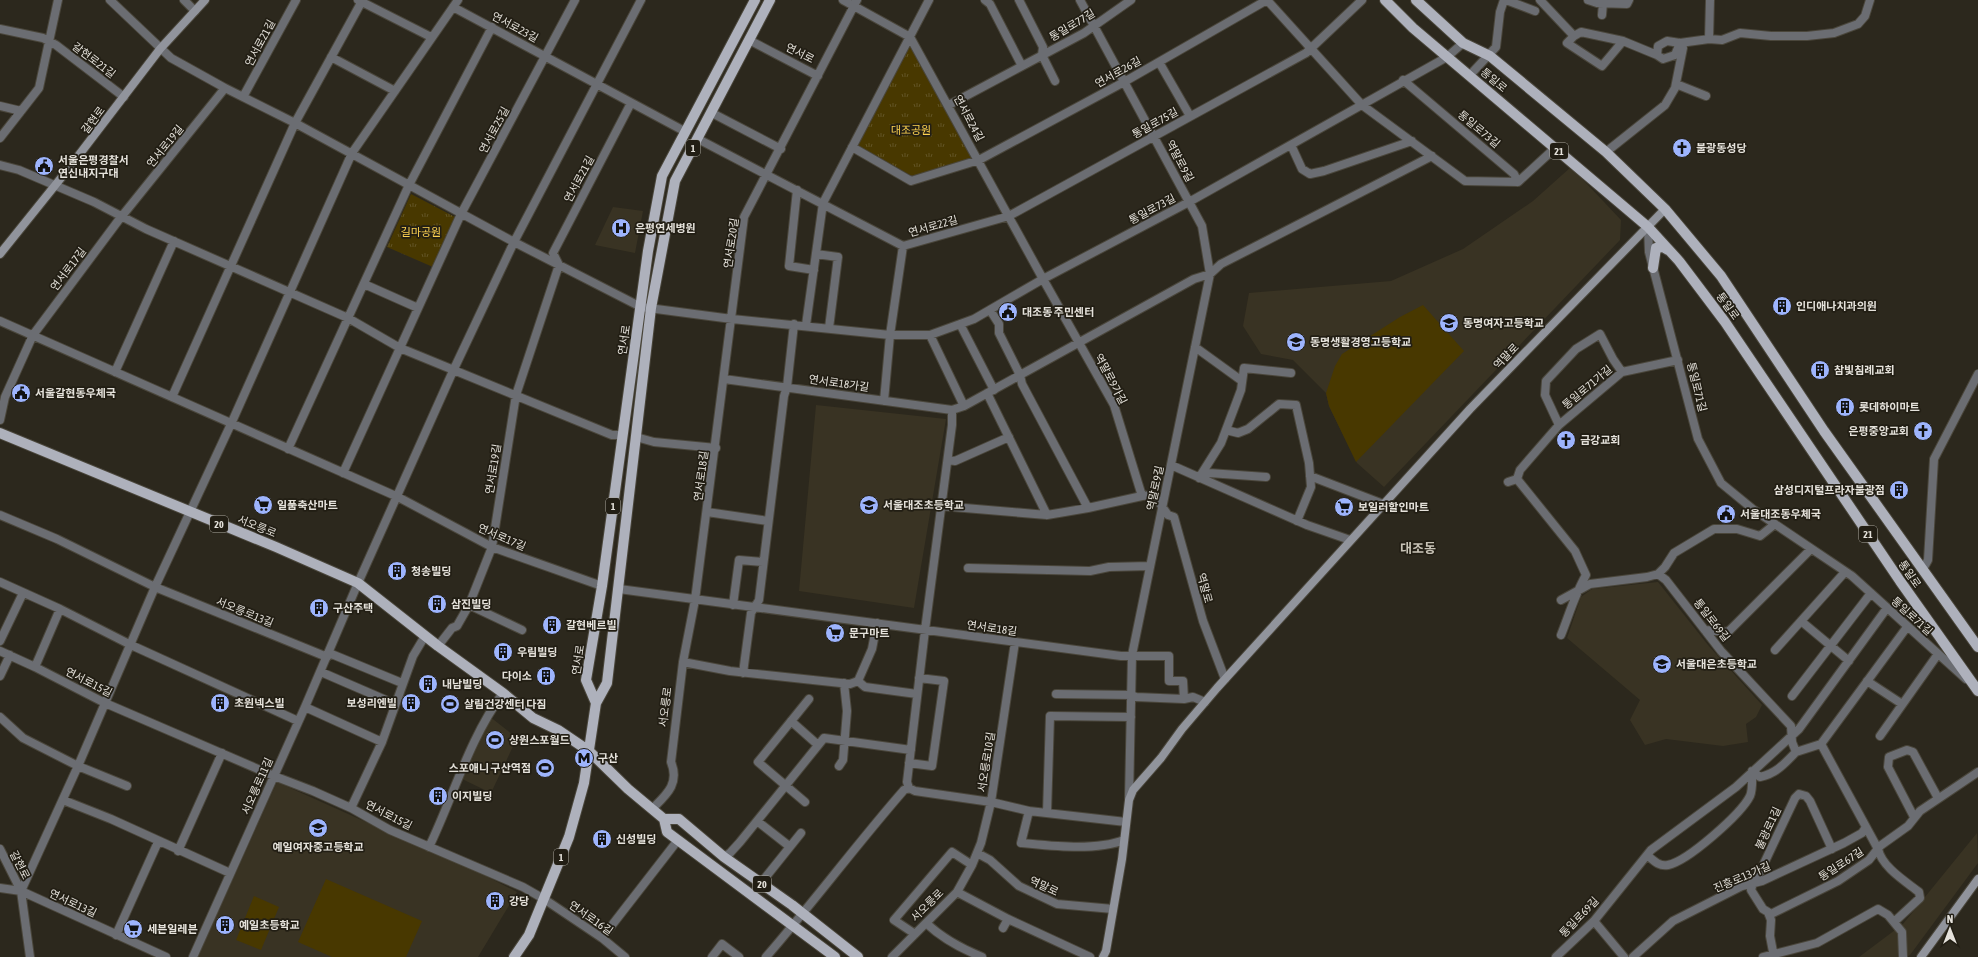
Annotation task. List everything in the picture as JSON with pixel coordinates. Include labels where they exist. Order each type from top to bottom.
[{"type":"main road","name":"연서로","points":[[514,957],[529,935],[569,837],[584,783],[596,703],[607,683],[636,437],[646,308],[648,251],[662,176],[755,0]]},
{"type":"main road","name":"연서로","points":[[596,703],[586,680],[602,586],[622,435],[646,308],[675,181],[770,0]]},
{"type":"main road","name":"통일로","points":[[1385,0],[1413,28],[1648,227],[1670,251],[1725,322],[1874,543],[1976,689]]},
{"type":"main road","name":"통일로","points":[[1416,0],[1463,43],[1490,56],[1606,152],[1665,209],[1721,276],[1824,431],[1976,641]]},
{"type":"main road","points":[[1653,268],[1656,248],[1663,247],[1670,251]]},
{"type":"main road","name":"서오릉로","points":[[0,433],[191,512],[358,584],[438,646],[503,693],[533,718],[558,730],[589,751],[628,789],[664,819],[668,832],[835,957]]},
{"type":"main road","name":"20","points":[[664,819],[679,819],[724,857],[804,914],[858,957]]},
{"type":"street","points":[[0,138],[39,88],[58,0]]},
{"type":"street","points":[[184,0],[195,11]]},
{"type":"street","name":"갈현로","points":[[0,254],[160,49],[205,0]]},
{"type":"street","name":"연서로21길","points":[[243,97],[296,0]]},
{"type":"street","points":[[172,397],[295,123],[360,0],[431,37]]},
{"type":"street","name":"연서로23길","points":[[545,56],[575,0]]},
{"type":"street","points":[[843,0],[856,3],[910,37]]},
{"type":"street","points":[[806,325],[823,203],[929,0]]},
{"type":"street","points":[[985,0],[990,4],[1022,66]]},
{"type":"street","name":"통일로77길","points":[[1019,0],[1043,47],[1042,55],[1055,81]]},
{"type":"street","name":"역말로9길","points":[[1080,0],[1202,226],[1210,274],[1132,655],[1129,799]]},
{"type":"street","name":"통일로77길","points":[[949,105],[1094,26],[1131,0]]},
{"type":"street","points":[[1267,0],[1362,105],[1465,181],[1518,182],[1555,148]]},
{"type":"street","name":"연서로26길","points":[[979,160],[1124,82],[1267,0]]},
{"type":"street","name":"통일로75길","points":[[1009,216],[1306,53],[1362,0]]},
{"type":"street","points":[[1470,76],[1490,56],[1496,47],[1500,12],[1505,0],[1535,11]]},
{"type":"street","points":[[1540,0],[1574,36]]},
{"type":"street","points":[[1588,0],[1602,3],[1627,4],[1629,0]]},
{"type":"street","points":[[1709,39],[1710,0]]},
{"type":"street","points":[[1656,55],[1658,46],[1667,41],[1680,43],[1709,39],[1722,40],[1740,34],[1807,36],[1834,34],[1858,24],[1865,16],[1870,0]]},
{"type":"street","points":[[112,1],[170,58],[352,153],[514,242],[646,308],[732,319],[806,325],[890,335],[930,335],[974,319],[1043,279]]},
{"type":"street","points":[[398,497],[453,371],[514,242],[640,1]]},
{"type":"street","points":[[30,957],[21,891],[78,766],[155,587],[231,424],[289,291],[352,153],[455,3]]},
{"type":"street","name":"연서로23길","points":[[455,3],[492,27],[631,104],[686,132]]},
{"type":"street","points":[[767,175],[856,3]]},
{"type":"street","points":[[1602,3],[1602,15]]},
{"type":"street","points":[[288,449],[409,185],[492,27]]},
{"type":"street","name":"갈현로21길","points":[[0,29],[43,38],[49,41],[124,97]]},
{"type":"street","points":[[1623,41],[1602,66],[1567,43],[1574,36],[1582,32],[1600,34],[1623,41],[1656,55],[1663,60],[1675,55],[1680,43]]},
{"type":"street","name":"연서로24길","points":[[910,37],[949,105],[1043,279]]},
{"type":"street","name":"연서로","points":[[749,40],[818,76]]},
{"type":"street","name":"통일로73길","points":[[1043,279],[1189,202],[1291,145],[1403,80],[1447,57],[1463,43]]},
{"type":"street","points":[[1606,152],[1665,104],[1676,84],[1683,48],[1680,43]]},
{"type":"street","name":"연서로25길","points":[[461,214],[545,56]]},
{"type":"street","points":[[331,57],[395,91]]},
{"type":"street","points":[[1159,62],[1190,116]]},
{"type":"street","name":"통일로73길","points":[[1403,80],[1514,174],[1518,182]]},
{"type":"street","points":[[1676,84],[1706,96]]},
{"type":"street","name":"연서로19길","points":[[122,217],[225,88]]},
{"type":"street","name":"연서로21길","points":[[516,395],[559,265],[553,253],[631,104]]},
{"type":"street","points":[[0,106],[21,111]]},
{"type":"street","points":[[712,112],[781,149]]},
{"type":"street","name":"연서로22길","points":[[698,139],[903,246],[1009,216]]},
{"type":"street","points":[[1291,145],[1302,169],[1310,174],[1324,171],[1412,141]]},
{"type":"street","points":[[852,147],[911,181],[979,160]]},
{"type":"street","points":[[930,335],[964,406],[1194,279],[1210,274],[1221,264],[1432,156]]},
{"type":"street","points":[[0,165],[19,170],[94,202],[122,217],[174,241],[289,291],[348,318],[400,348],[612,436],[622,435]]},
{"type":"street","name":"연서로20길","points":[[724,379],[744,217],[767,175]]},
{"type":"street","points":[[797,190],[789,266],[814,270]]},
{"type":"street","name":"역말로","points":[[1103,957],[1106,951],[1129,799],[1132,790],[1161,758],[1182,729],[1225,679],[1470,408],[1665,209]]},
{"type":"street","points":[[344,473],[461,214]]},
{"type":"street","name":"연서로17길","points":[[33,335],[122,217]]},
{"type":"street","name":"통일로71길","points":[[1648,227],[1649,252],[1698,439],[1721,483],[1754,510],[1845,572],[1871,593],[1976,689]]},
{"type":"street","points":[[115,372],[174,241]]},
{"type":"street","points":[[884,401],[890,335],[903,246]]},
{"type":"street","points":[[816,254],[838,257],[830,328]]},
{"type":"street","name":"역말로9가길","points":[[1043,279],[1114,405],[1142,496]]},
{"type":"street","points":[[364,284],[418,308]]},
{"type":"street","points":[[990,310],[999,324],[999,333],[1020,375],[1022,384],[1088,508]]},
{"type":"street","name":"연서로17길","points":[[0,321],[398,497],[492,548],[602,586]]},
{"type":"street","points":[[743,673],[751,613],[759,600],[794,324]]},
{"type":"street","points":[[960,324],[991,392],[1008,437],[1047,514]]},
{"type":"street","name":"통일로71가길","points":[[1559,426],[1545,395],[1546,381],[1576,349],[1600,334],[1612,359],[1622,372]]},
{"type":"street","points":[[0,420],[5,397],[33,335]]},
{"type":"street","points":[[1195,347],[1242,381]]},
{"type":"street","name":"통일로71가길","points":[[1517,478],[1520,470],[1559,426],[1622,372],[1678,360]]},
{"type":"street","points":[[1199,478],[1221,444],[1242,390],[1244,368],[1291,373]]},
{"type":"street","name":"통일로","points":[[1923,569],[1928,560],[1934,459],[1978,374]]},
{"type":"street","name":"연서로18가길","points":[[724,379],[952,410],[964,406]]},
{"type":"street","name":"연서로18길","points":[[696,600],[724,379]]},
{"type":"street","name":"연서로19길","points":[[438,646],[452,628],[457,626],[469,605],[492,548],[516,395]]},
{"type":"street","points":[[1226,430],[1238,433],[1248,429],[1279,404],[1296,405],[1306,448],[1310,476],[1310,487],[1297,521]]},
{"type":"street","points":[[766,957],[804,914],[877,821],[904,790],[909,788],[907,782],[909,763],[948,460],[952,426],[952,410]]},
{"type":"street","points":[[636,437],[654,442],[716,448]]},
{"type":"street","points":[[948,460],[955,461],[1008,437]]},
{"type":"street","points":[[1171,465],[1297,521],[1350,540]]},
{"type":"street","points":[[1199,478],[1209,473],[1266,477]]},
{"type":"street","points":[[1310,476],[1383,504]]},
{"type":"street","points":[[1508,482],[1517,478],[1575,551],[1586,575],[1578,590],[1576,600],[1561,635]]},
{"type":"street","points":[[941,506],[1047,514],[1088,508],[1142,496],[1154,495],[1162,506]]},
{"type":"street","name":"서오릉로11길","points":[[192,957],[321,672],[358,584],[398,497]]},
{"type":"street","name":"역말로","points":[[1162,506],[1168,515],[1174,517],[1202,621],[1225,679]]},
{"type":"street","points":[[707,512],[768,522]]},
{"type":"street","name":"서오릉로13길","points":[[0,515],[58,540],[155,587],[402,683]]},
{"type":"street","points":[[1561,600],[1590,584],[1647,577],[1658,574],[1665,567],[1674,553],[1714,529],[1737,529],[1760,536],[1775,524]]},
{"type":"street","points":[[1705,630],[1728,632],[1811,548]]},
{"type":"street","points":[[733,605],[740,560],[763,562]]},
{"type":"street","points":[[968,568],[1090,571],[1109,567],[1150,566]]},
{"type":"street","points":[[1775,650],[1845,572]]},
{"type":"street","name":"통일로69길","points":[[1658,574],[1666,580],[1705,630],[1791,726],[1791,735],[1796,752]]},
{"type":"street","points":[[0,582],[60,609],[131,645],[298,721]]},
{"type":"street","name":"연서로18길","points":[[619,589],[1120,656],[1169,656],[1169,681],[1183,681],[1184,699]]},
{"type":"street","points":[[0,641],[23,593]]},
{"type":"street","points":[[1792,696],[1871,593]]},
{"type":"street","name":"서오릉로","points":[[652,809],[672,790],[674,770],[671,762],[683,662],[696,600]]},
{"type":"street","points":[[469,605],[522,630]]},
{"type":"street","name":"통일로69길","points":[[1556,957],[1594,921],[1651,850],[1736,787],[1799,729],[1887,608]]},
{"type":"street","points":[[35,667],[60,609]]},
{"type":"street","points":[[1801,621],[1849,661]]},
{"type":"street","points":[[683,662],[743,673],[850,684],[858,681],[872,649],[877,623]]},
{"type":"street","points":[[1752,771],[1760,777],[1770,775],[1788,762],[1796,752],[1821,744],[1866,680],[1907,627]]},
{"type":"street","points":[[351,808],[382,742],[413,656],[426,636]]},
{"type":"street","name":"서오릉로10길","points":[[909,788],[915,791],[991,802],[1015,642]]},
{"type":"street","name":"연서로15길","points":[[0,651],[105,703],[351,808],[390,830],[524,887],[544,899]]},
{"type":"street","points":[[1880,736],[1938,654]]},
{"type":"street","points":[[0,676],[10,655]]},
{"type":"street","points":[[321,672],[395,704]]},
{"type":"street","points":[[909,763],[932,766],[944,680],[919,678]]},
{"type":"street","points":[[1866,680],[1902,704]]},
{"type":"street","points":[[858,681],[865,687],[917,694]]},
{"type":"street","points":[[839,766],[843,760],[848,711],[844,683]]},
{"type":"street","points":[[429,847],[448,807],[460,770],[488,713],[503,693]]},
{"type":"street","points":[[1056,694],[1132,695],[1136,697],[1184,699],[1193,697],[1205,702]]},
{"type":"street","points":[[805,802],[758,762],[809,699]]},
{"type":"street","points":[[305,707],[382,742]]},
{"type":"street","points":[[1046,813],[1050,716],[1131,717]]},
{"type":"street","points":[[0,717],[23,738],[78,766],[127,786]]},
{"type":"street","points":[[791,721],[818,745]]},
{"type":"street","points":[[724,857],[730,853],[757,821],[824,738],[911,750]]},
{"type":"street","points":[[1821,744],[1878,849],[1879,856],[1896,873],[1919,892],[1920,898],[1894,922]]},
{"type":"street","points":[[1914,817],[1888,767],[1889,757],[1907,750],[1913,752],[1938,798]]},
{"type":"street","points":[[178,851],[222,753]]},
{"type":"street","points":[[1647,855],[1658,864],[1668,865],[1690,853],[1718,832],[1740,809],[1750,795],[1752,771]]},
{"type":"street","name":"통일로67길","points":[[1769,915],[1838,881],[1869,860],[1878,849],[1908,826],[1920,811],[1978,772]]},
{"type":"street","name":"불광로1길","points":[[1753,883],[1760,872],[1795,798],[1799,794],[1806,796],[1810,801],[1832,848]]},
{"type":"street","points":[[63,800],[111,819],[158,842],[230,873]]},
{"type":"street","points":[[991,802],[1029,812],[1126,822]]},
{"type":"street","name":"서오릉로","points":[[892,957],[957,892],[977,853],[991,802]]},
{"type":"street","points":[[1029,812],[1021,843],[1056,846],[1114,844],[1124,840]]},
{"type":"street","points":[[757,821],[789,846]]},
{"type":"street","name":"진흥로13가길","points":[[1633,957],[1673,921],[1742,886],[1762,881],[1832,848],[1862,833],[1866,827]]},
{"type":"street","points":[[761,883],[789,846],[801,833]]},
{"type":"street","points":[[602,938],[678,840]]},
{"type":"street","points":[[116,935],[158,842]]},
{"type":"street","name":"갈현로","points":[[0,848],[21,891]]},
{"type":"street","name":"서오릉로","points":[[915,934],[894,920],[952,852],[972,865]]},
{"type":"street","name":"역말로","points":[[977,853],[990,860],[1019,886],[1056,904],[1113,909]]},
{"type":"street","points":[[1921,957],[1975,888],[1978,879]]},
{"type":"street","points":[[1753,883],[1751,890],[1771,920],[1770,936],[1773,955]]},
{"type":"street","name":"연서로13길","points":[[0,888],[21,891],[166,957]]},
{"type":"street","points":[[957,892],[1008,919],[1090,957]]},
{"type":"street","name":"연서로16길","points":[[544,899],[602,938],[625,957]]},
{"type":"street","points":[[1763,957],[1817,943],[1878,909],[1888,915],[1902,932],[1903,957]]},
{"type":"street","points":[[1003,928],[1008,919]]},
{"type":"street","points":[[1594,921],[1624,957]]},
{"type":"street","points":[[926,924],[967,952],[982,957]]},
{"type":"street","points":[[712,957],[722,944],[739,957]]},
{"type":"shaded area","name":"동명여자고등학교","points":[[1571,167],[1621,220],[1620,240],[1384,487],[1357,463],[1329,406],[1326,393],[1293,360],[1261,354],[1243,326],[1249,293],[1391,281],[1463,249],[1533,201]]},
{"type":"shaded area","name":"은평연세병원","points":[[613,207],[643,211],[635,253],[595,245]]},
{"type":"shaded area","name":"서울대조초등학교","points":[[816,405],[946,419],[914,608],[799,591]]},
{"type":"shaded area","name":"서울대은초등학교","points":[[1658,582],[1708,645],[1762,705],[1756,717],[1746,724],[1748,742],[1723,746],[1666,739],[1645,745],[1630,720],[1640,700],[1567,638],[1581,597],[1592,589]]},
{"type":"shaded area","points":[[489,716],[517,738],[491,793],[460,778]]},
{"type":"shaded area","name":"예일여자중고등학교","points":[[277,782],[486,876],[517,892],[478,957],[198,957]]},
{"type":"shaded area","points":[[1977,833],[1978,863],[1910,955],[1907,957],[1859,957],[1903,924]]},
{"type":"green space","name":"대조공원","points":[[910,46],[972,159],[912,176],[857,145]]},
{"type":"green space","name":"길마공원","points":[[411,194],[455,217],[433,267],[387,247]]},
{"type":"green space","points":[[1423,305],[1464,351],[1356,462],[1329,406],[1326,393],[1335,366],[1342,354],[1400,317]]},
{"type":"green space","points":[[326,879],[422,921],[406,957],[332,957],[298,942]]},
{"type":"green space","points":[[254,896],[279,907],[261,950],[236,940]]},
{"type":"place","name":"불광동성당","points":[[1682,148]]},
{"type":"place","name":"서울은평경찰서 연신내지구대","points":[[44,166]]},
{"type":"place","name":"은평연세병원","points":[[621,228]]},
{"type":"place","name":"인디애나치과의원","points":[[1782,306]]},
{"type":"place","name":"대조동 주민센터","points":[[1008,312]]},
{"type":"place","name":"동명여자고등학교","points":[[1449,323]]},
{"type":"place","name":"동명생활경영고등학교","points":[[1296,342]]},
{"type":"place","name":"참빛침례교회","points":[[1820,370]]},
{"type":"place","name":"서울갈현동우체국","points":[[21,393]]},
{"type":"place","name":"롯데하이마트","points":[[1845,407]]},
{"type":"place","name":"은평중앙교회","points":[[1923,431]]},
{"type":"place","name":"금강교회","points":[[1566,440]]},
{"type":"place","name":"삼성디지털프라자불광점","points":[[1899,490]]},
{"type":"place","name":"일품축산마트","points":[[263,505]]},
{"type":"place","name":"서울대조초등학교","points":[[869,505]]},
{"type":"place","name":"보일러할인마트","points":[[1344,507]]},
{"type":"place","name":"서울대조동우체국","points":[[1726,514]]},
{"type":"place","name":"청송빌딩","points":[[397,571]]},
{"type":"place","name":"삼진빌딩","points":[[437,604]]},
{"type":"place","name":"구산주택","points":[[319,608]]},
{"type":"place","name":"갈현베르빌","points":[[552,625]]},
{"type":"place","name":"문구마트","points":[[835,633]]},
{"type":"place","name":"우림빌딩","points":[[503,652]]},
{"type":"place","name":"서울대은초등학교","points":[[1662,664]]},
{"type":"place","name":"다이소","points":[[546,676]]},
{"type":"place","name":"내남빌딩","points":[[428,684]]},
{"type":"place","name":"초원넥스빌","points":[[220,703]]},
{"type":"place","name":"보성리엔빌","points":[[411,703]]},
{"type":"place","name":"살림건강센터 다짐","points":[[450,704]]},
{"type":"place","name":"상원스포월드","points":[[495,740]]},
{"type":"place","name":"구산","points":[[584,758]]},
{"type":"place","name":"스포애니 구산역점","points":[[545,768]]},
{"type":"place","name":"이지빌딩","points":[[438,796]]},
{"type":"place","name":"예일여자중고등학교","points":[[318,828]]},
{"type":"place","name":"신성빌딩","points":[[602,839]]},
{"type":"place","name":"강당","points":[[495,901]]},
{"type":"place","name":"예일초등학교","points":[[225,925]]},
{"type":"place","name":"세븐일레븐","points":[[133,929]]},
{"type":"district","name":"대조동","points":[[1418,548]]}]
